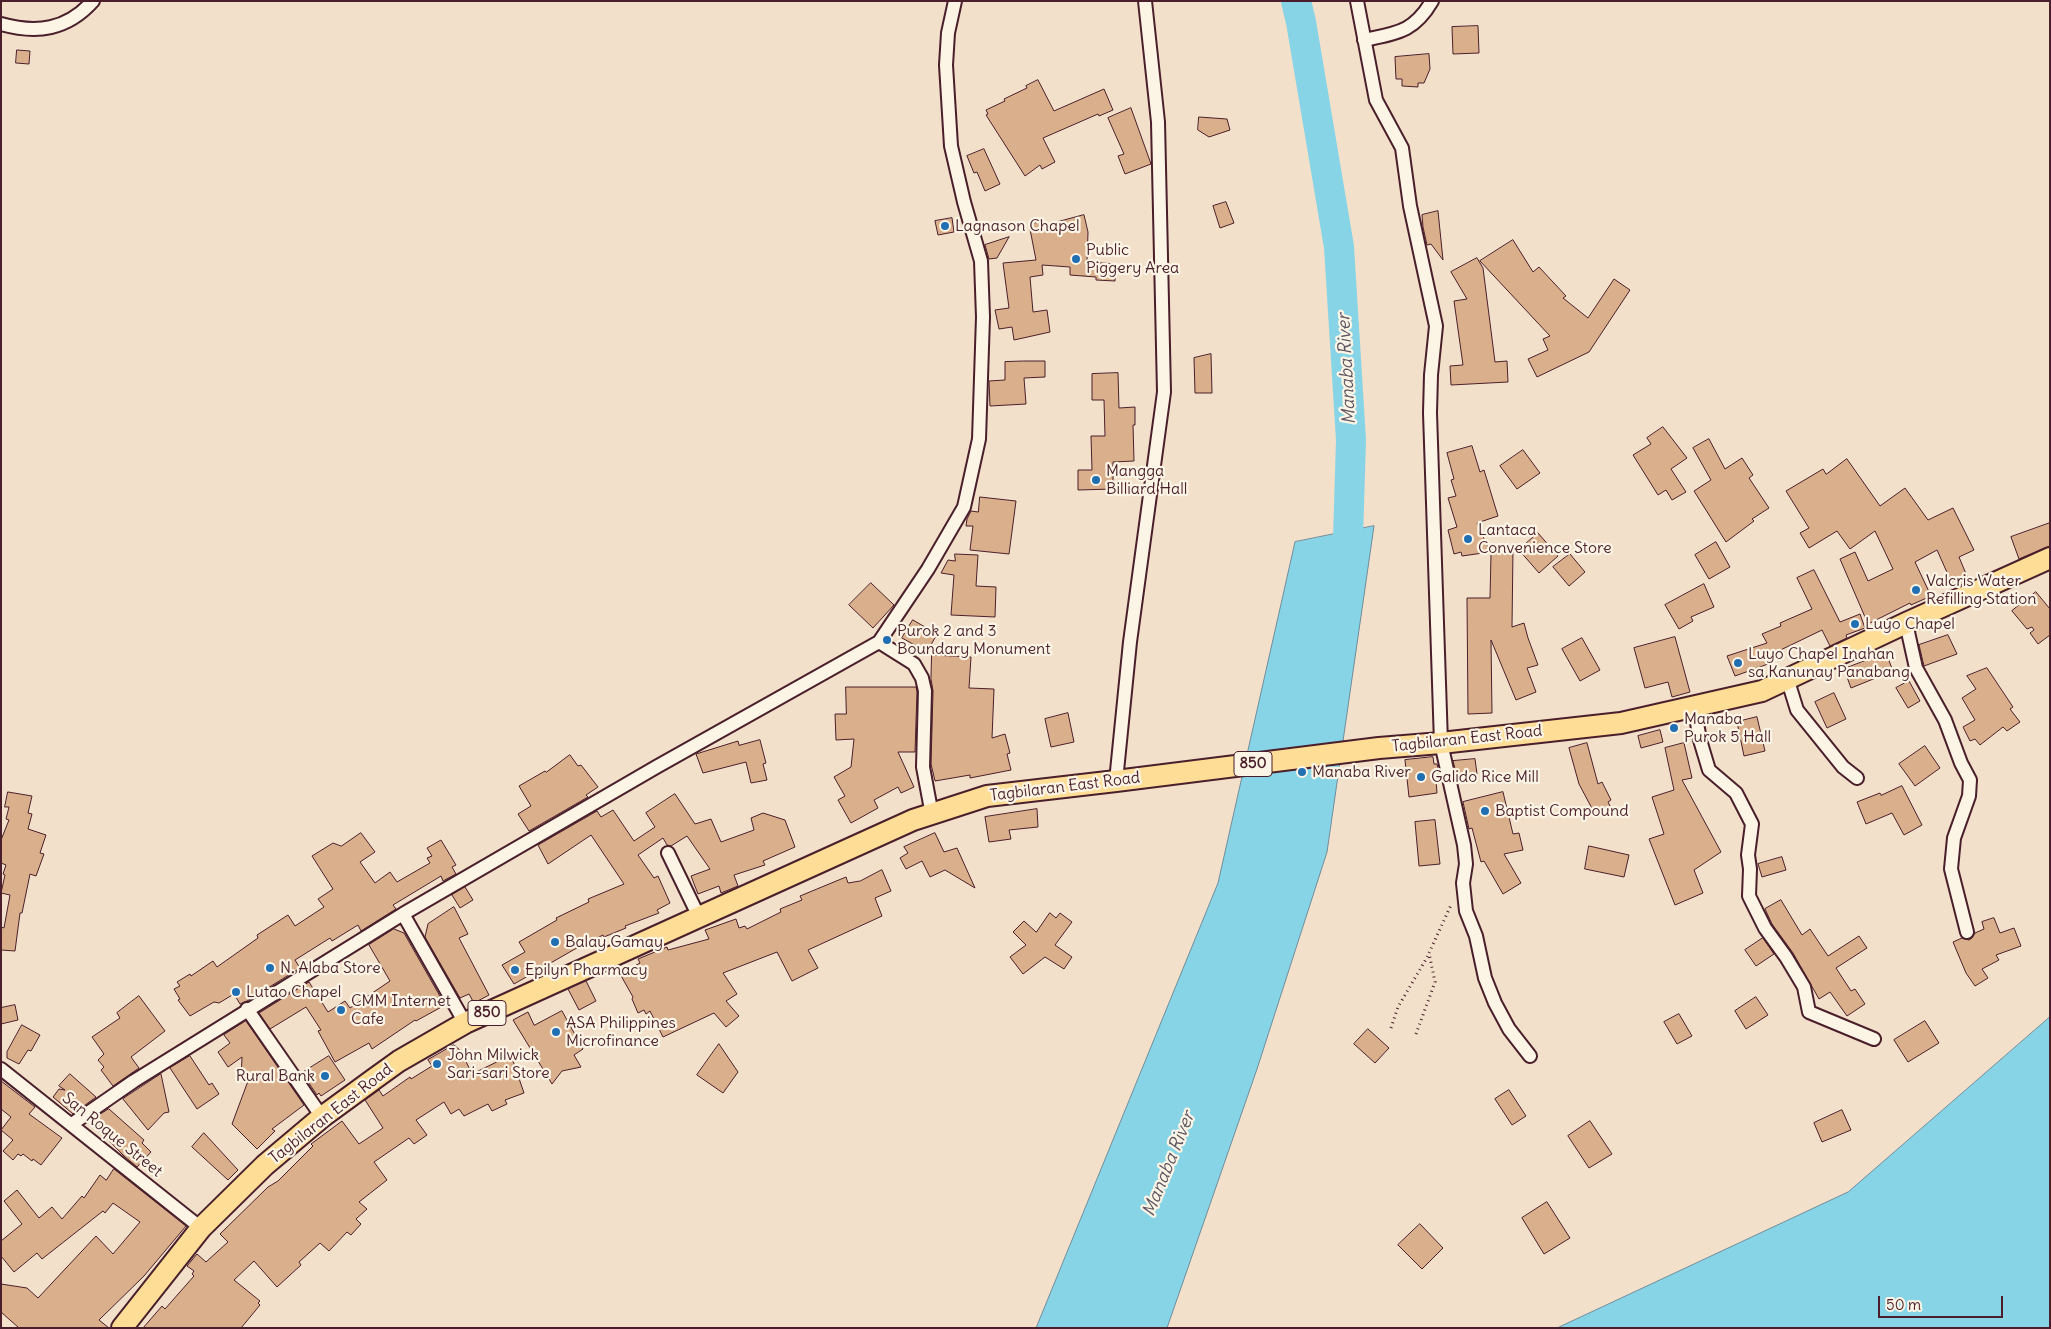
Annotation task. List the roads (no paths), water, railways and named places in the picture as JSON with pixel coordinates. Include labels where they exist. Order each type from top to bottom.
[{"type":"main road","name":"Tagbilaran East Road","points":[[122,1328],[201,1228],[265,1165],[322,1117],[399,1061],[465,1023],[913,820],[987,796],[1379,748],[1621,723],[1762,691],[1788,681],[1906,623],[2050,558]]},
{"type":"street","points":[[1,24],[27,29],[60,26],[85,10],[92,1]]},
{"type":"street","points":[[72,1124],[134,1081],[247,1009],[403,914],[658,766],[879,642],[928,569],[964,507],[979,439],[983,318],[981,262],[951,146],[946,65],[948,33],[955,1]]},
{"type":"street","points":[[1122,780],[1130,642],[1164,392],[1158,122],[1145,1]]},
{"type":"street","points":[[1357,1],[1376,100],[1402,148],[1410,206],[1436,326],[1430,375],[1430,413],[1441,743],[1464,844],[1466,864],[1463,883],[1466,911],[1476,936],[1485,978],[1495,1003],[1509,1029],[1530,1056]]},
{"type":"street","points":[[1364,40],[1404,30],[1416,23],[1432,1]]},
{"type":"street","points":[[1906,623],[1916,668],[1945,720],[1961,763],[1970,780],[1969,796],[1954,838],[1951,868],[1967,932]]},
{"type":"street","points":[[879,642],[914,664],[922,678],[925,691],[923,767],[932,815]]},
{"type":"street","points":[[1788,681],[1797,710],[1843,767],[1857,778]]},
{"type":"street","points":[[1694,706],[1700,740],[1709,770],[1736,793],[1752,824],[1748,855],[1750,869],[1749,896],[1764,928],[1786,957],[1804,987],[1809,1012],[1874,1039]]},
{"type":"street","points":[[668,854],[699,917]]},
{"type":"street","points":[[403,914],[465,1023]]},
{"type":"street","points":[[247,1009],[322,1117]]},
{"type":"street","name":"San Roque Street","points":[[1,1069],[201,1228]]},
{"type":"water","points":[[1374,526],[1327,852],[1257,1069],[1167,1328],[1036,1328],[1218,883],[1295,542]]},
{"type":"water","points":[[2050,1017],[2050,1328],[1557,1328],[1848,1192]]},
{"type":"waterway","name":"Manaba River","points":[[1296,1],[1339,247],[1351,440],[1347,571]]},
{"type":"place","name":"Lagnason Chapel","points":[[945,226]]},
{"type":"place","name":"Public Piggery Area","points":[[1076,259]]},
{"type":"place","name":"Mangga Billiard Hall","points":[[1096,480]]},
{"type":"place","name":"Lantaca Convenience Store","points":[[1468,539]]},
{"type":"place","name":"Valcris Water Refilling Station","points":[[1916,590]]},
{"type":"place","name":"Luyo Chapel","points":[[1855,624]]},
{"type":"place","name":"Purok 2 and 3 Boundary Monument","points":[[887,640]]},
{"type":"place","name":"Luyo Chapel Inahan sa Kanunay Panabang","points":[[1738,663]]},
{"type":"place","name":"Manaba Purok 5 Hall","points":[[1674,728]]},
{"type":"place","name":"Manaba River","points":[[1302,772]]},
{"type":"place","name":"Galido Rice Mill","points":[[1421,777]]},
{"type":"place","name":"Baptist Compound","points":[[1485,811]]},
{"type":"place","name":"Balay Gamay","points":[[555,942]]},
{"type":"place","name":"N. Alaba Store","points":[[270,968]]},
{"type":"place","name":"Epilyn Pharmacy","points":[[515,970]]},
{"type":"place","name":"Lutao Chapel","points":[[236,992]]},
{"type":"place","name":"CMM Internet Cafe","points":[[341,1010]]},
{"type":"place","name":"ASA Philippines Microfinance","points":[[556,1032]]},
{"type":"place","name":"John Milwick Sari-sari Store","points":[[437,1064]]},
{"type":"place","name":"Rural Bank","points":[[325,1076]]}]
